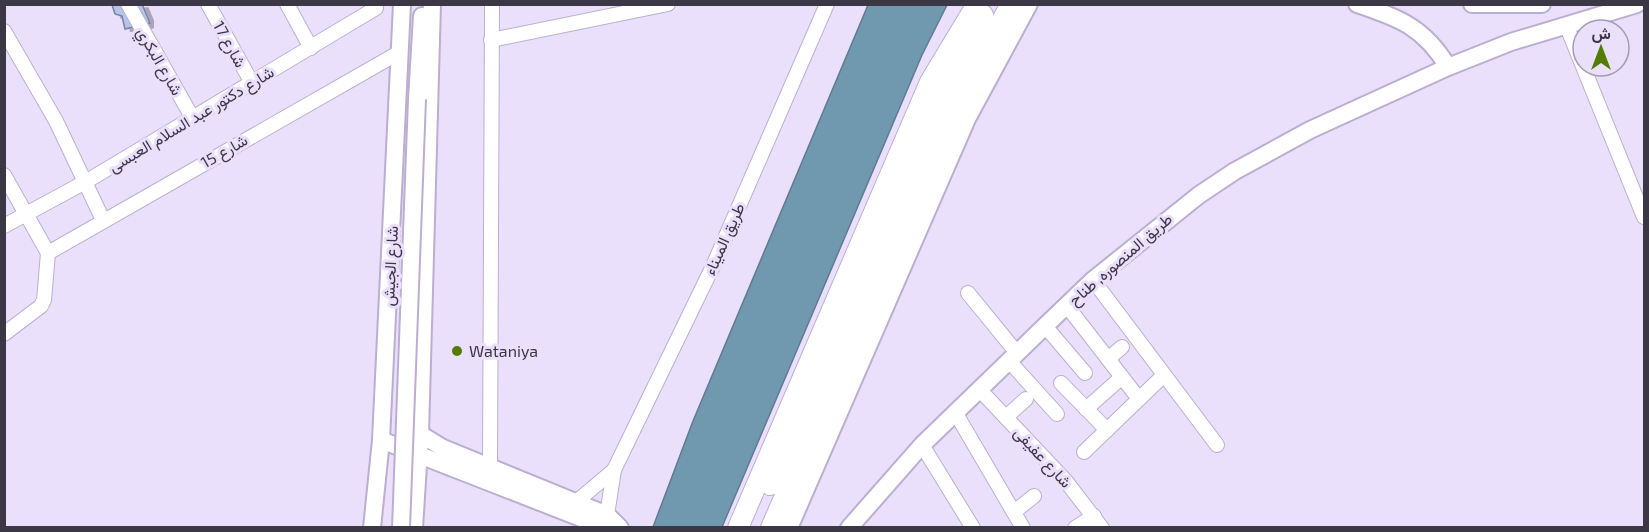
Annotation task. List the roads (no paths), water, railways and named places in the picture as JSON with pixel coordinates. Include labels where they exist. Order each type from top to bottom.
[{"type":"highway","points":[[738,528],[930,82],[977,4]]},
{"type":"highway","points":[[752,528],[935,109],[989,4]]},
{"type":"highway","points":[[771,528],[953,109],[1009,7]]},
{"type":"main road","name":"شارع الجيش","points":[[372,528],[381,440],[402,4]]},
{"type":"main road","points":[[401,528],[422,4]]},
{"type":"main road","name":"شارع الجيش","points":[[414,528],[420,434],[432,4]]},
{"type":"main road","points":[[789,528],[972,109],[1029,4]]},
{"type":"main road","points":[[1357,4],[1398,18],[1413,27],[1433,45],[1448,67]]},
{"type":"main road","points":[[1472,4],[1542,4]]},
{"type":"main road","name":"طريق المنصوره, طناح","points":[[849,528],[922,445],[1094,280],[1164,220],[1235,171],[1310,130],[1448,67],[1511,42],[1567,27],[1637,4]]},
{"type":"main road","points":[[420,434],[464,464],[608,524]]},
{"type":"main road","points":[[381,440],[419,456],[490,466],[576,502],[608,524]]},
{"type":"main road","points":[[375,503],[379,528]]},
{"type":"street","name":"شارع البكري","points":[[128,4],[192,117]]},
{"type":"street","name":"شارع 17","points":[[208,4],[252,83]]},
{"type":"street","points":[[287,4],[311,48]]},
{"type":"street","points":[[490,466],[492,4]]},
{"type":"street","points":[[491,40],[668,4]]},
{"type":"street","name":"طريق الميناء","points":[[608,524],[614,470],[713,266],[827,4]]},
{"type":"street","name":"شارع دكتور عبد السلام العبسى","points":[[4,226],[87,181],[376,8]]},
{"type":"street","points":[[1567,27],[1644,217]]},
{"type":"street","points":[[4,31],[87,181],[103,220]]},
{"type":"street","name":"شارع 15","points":[[48,253],[400,52]]},
{"type":"street","points":[[4,175],[48,253],[44,300],[41,306],[4,334]]},
{"type":"street","points":[[1094,280],[1217,445]]},
{"type":"street","points":[[968,293],[1057,414]]},
{"type":"street","points":[[1067,306],[1139,399]]},
{"type":"street","points":[[1045,326],[1085,373]]},
{"type":"street","points":[[1108,359],[1122,347]]},
{"type":"street","points":[[1084,452],[1164,375]]},
{"type":"street","points":[[1086,409],[1122,377]]},
{"type":"street","points":[[1061,383],[1107,430]]},
{"type":"street","name":"شارع عفيفى","points":[[979,389],[1065,480],[1098,522]]},
{"type":"street","points":[[1006,417],[1026,399]]},
{"type":"street","points":[[955,412],[1023,528]]},
{"type":"street","points":[[922,445],[973,528]]},
{"type":"street","name":"طريق الميناء","points":[[576,502],[614,470]]},
{"type":"street","points":[[1014,512],[1034,496]]},
{"type":"street","points":[[1075,528],[1098,522]]},
{"type":"water","points":[[868,5],[947,5],[922,55],[722,527],[653,527],[693,421]]},
{"type":"place","name":"Wataniya","points":[[457,351]]}]
